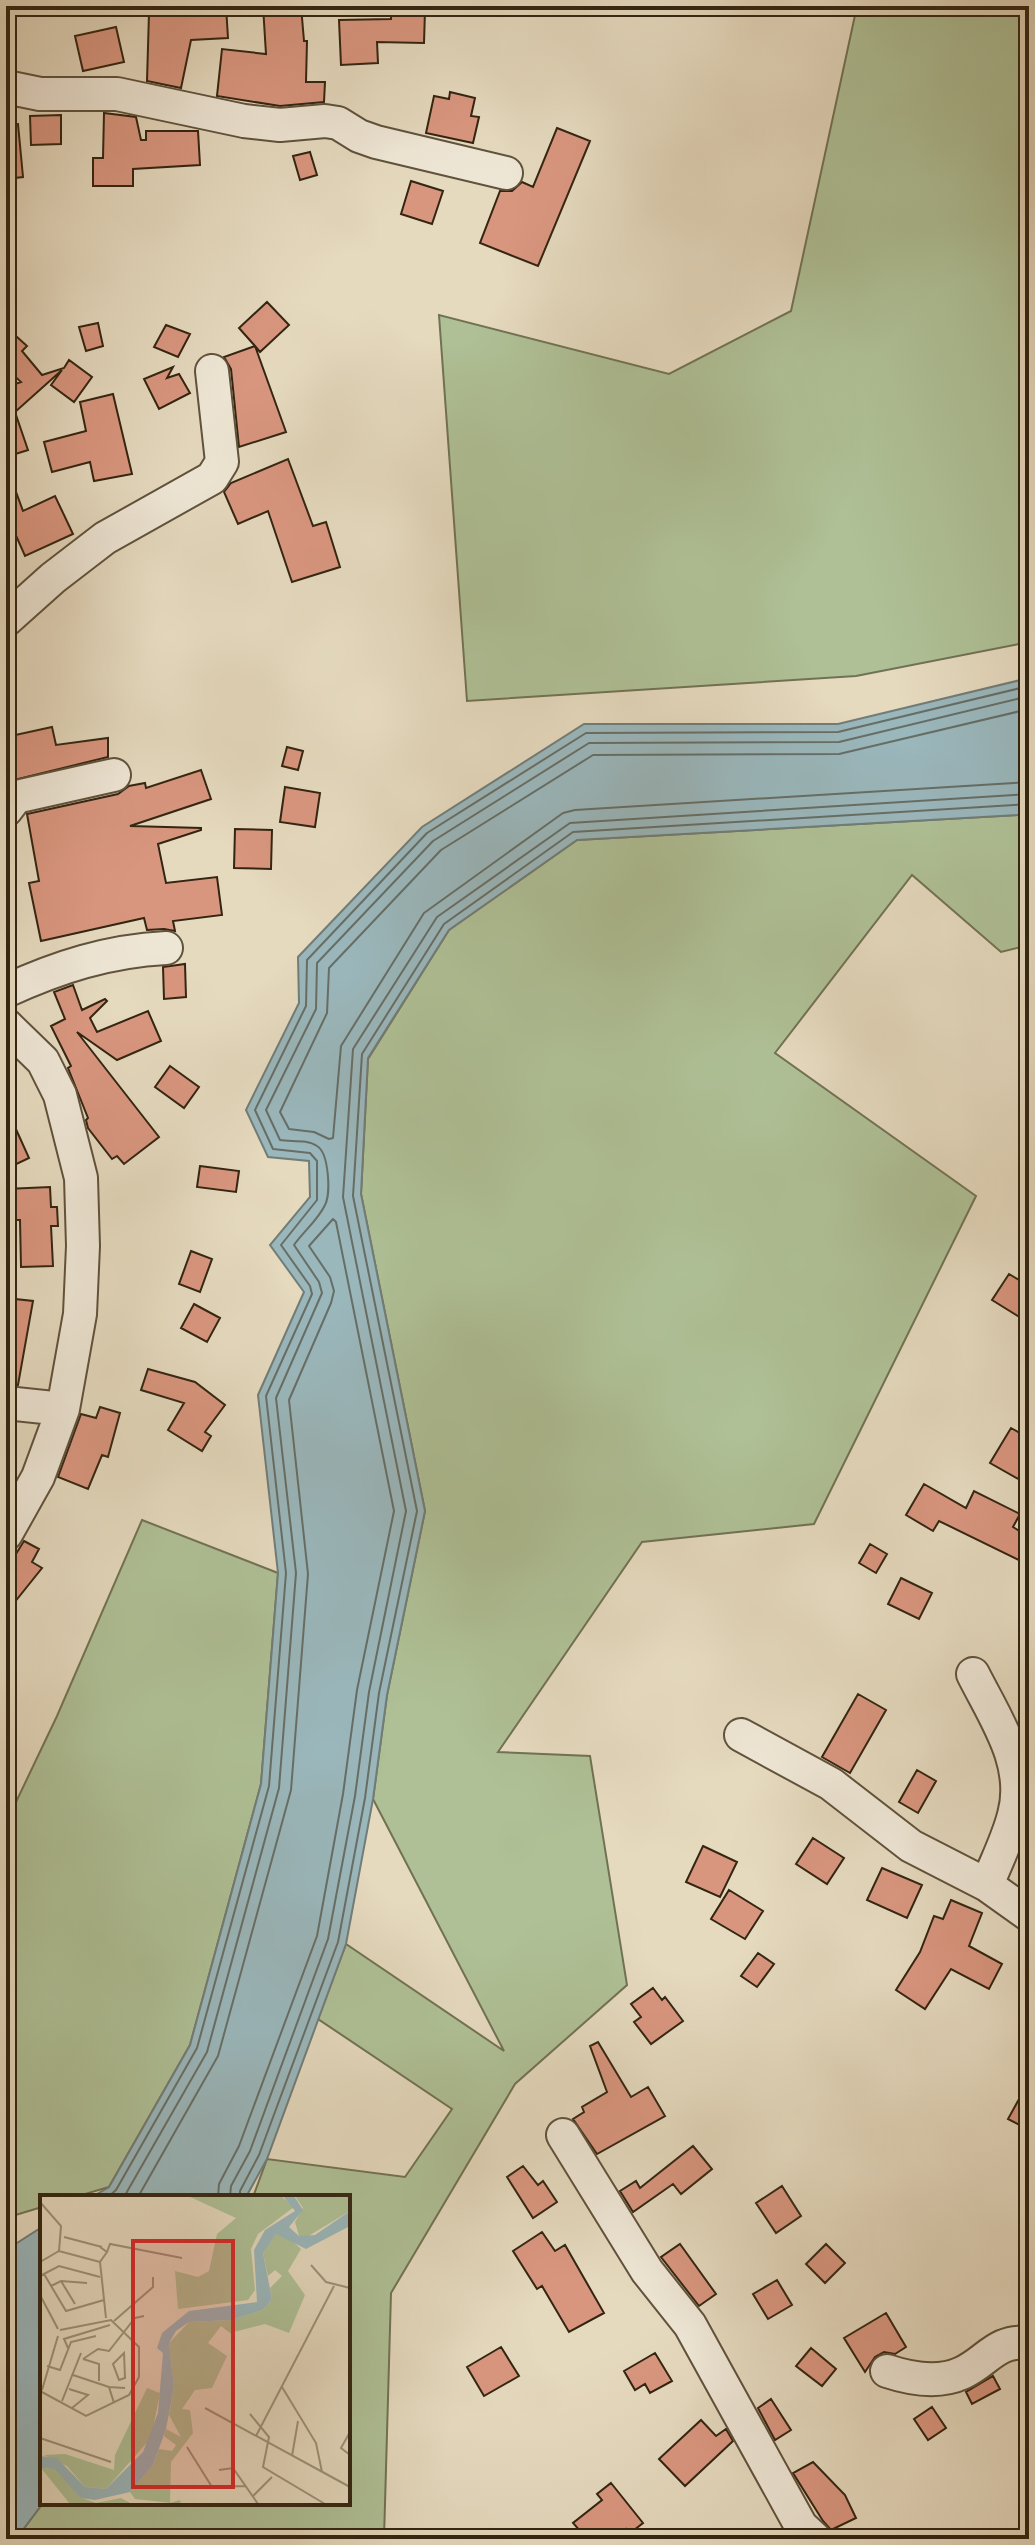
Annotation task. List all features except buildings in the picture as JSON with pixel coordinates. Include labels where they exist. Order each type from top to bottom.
[{"type":"street","points":[[6,87],[40,94],[117,94],[244,121],[280,125],[325,121],[338,123],[367,139],[506,173]]},
{"type":"street","points":[[6,620],[105,538],[212,478],[222,462],[212,371]]},
{"type":"street","points":[[6,810],[16,797],[114,775]]},
{"type":"street","points":[[6,991],[55,969],[93,958],[129,950],[166,948]]},
{"type":"street","points":[[6,1025],[43,1061],[60,1095],[81,1178],[83,1246],[80,1314],[63,1409],[38,1477],[6,1534]]},
{"type":"street","points":[[6,1403],[63,1409]]},
{"type":"street","points":[[973,1674],[1015,1761],[1018,1788],[1014,1815],[987,1885]]},
{"type":"street","points":[[741,1735],[831,1784],[911,1846],[987,1885],[1029,1915]]},
{"type":"street","points":[[563,2135],[647,2271],[690,2325],[801,2526],[815,2539]]},
{"type":"street","points":[[887,2371],[925,2380],[944,2378],[963,2373],[993,2350],[1008,2344],[1029,2343]]},
{"type":"green space","points":[[857,6],[1029,6],[1029,642],[856,676],[467,701],[439,315],[669,374],[791,311]]},
{"type":"green space","points":[[1029,811],[1029,945],[1001,952],[912,875],[775,1053],[976,1196],[814,1524],[642,1542],[498,1752],[590,1756],[627,1985],[515,2084],[391,2293],[384,2539],[16,2539],[42,2505],[350,2505],[350,2195],[254,2195],[267,2159],[405,2177],[452,2109],[318,2019],[346,1944],[504,2051],[373,1799],[387,1695],[425,1511],[361,1194],[368,1059],[449,930],[577,840],[1018,815]]},
{"type":"green space","points":[[142,1520],[278,1573],[261,1784],[190,2045],[109,2187],[82,2195],[40,2195],[40,2208],[6,2218],[6,1823],[57,1716]]},
{"type":"water","points":[[1029,678],[1029,811],[1018,815],[577,840],[449,930],[368,1058],[361,1194],[425,1511],[387,1695],[373,1799],[346,1944],[267,2159],[247,2195],[95,2195],[109,2187],[190,2045],[261,1784],[278,1573],[258,1395],[304,1292],[270,1245],[310,1197],[309,1161],[268,1157],[246,1110],[299,1003],[298,957],[422,827],[584,724],[838,724]]},
{"type":"water","points":[[40,2228],[42,2505],[16,2539],[6,2539],[6,2250]]}]
